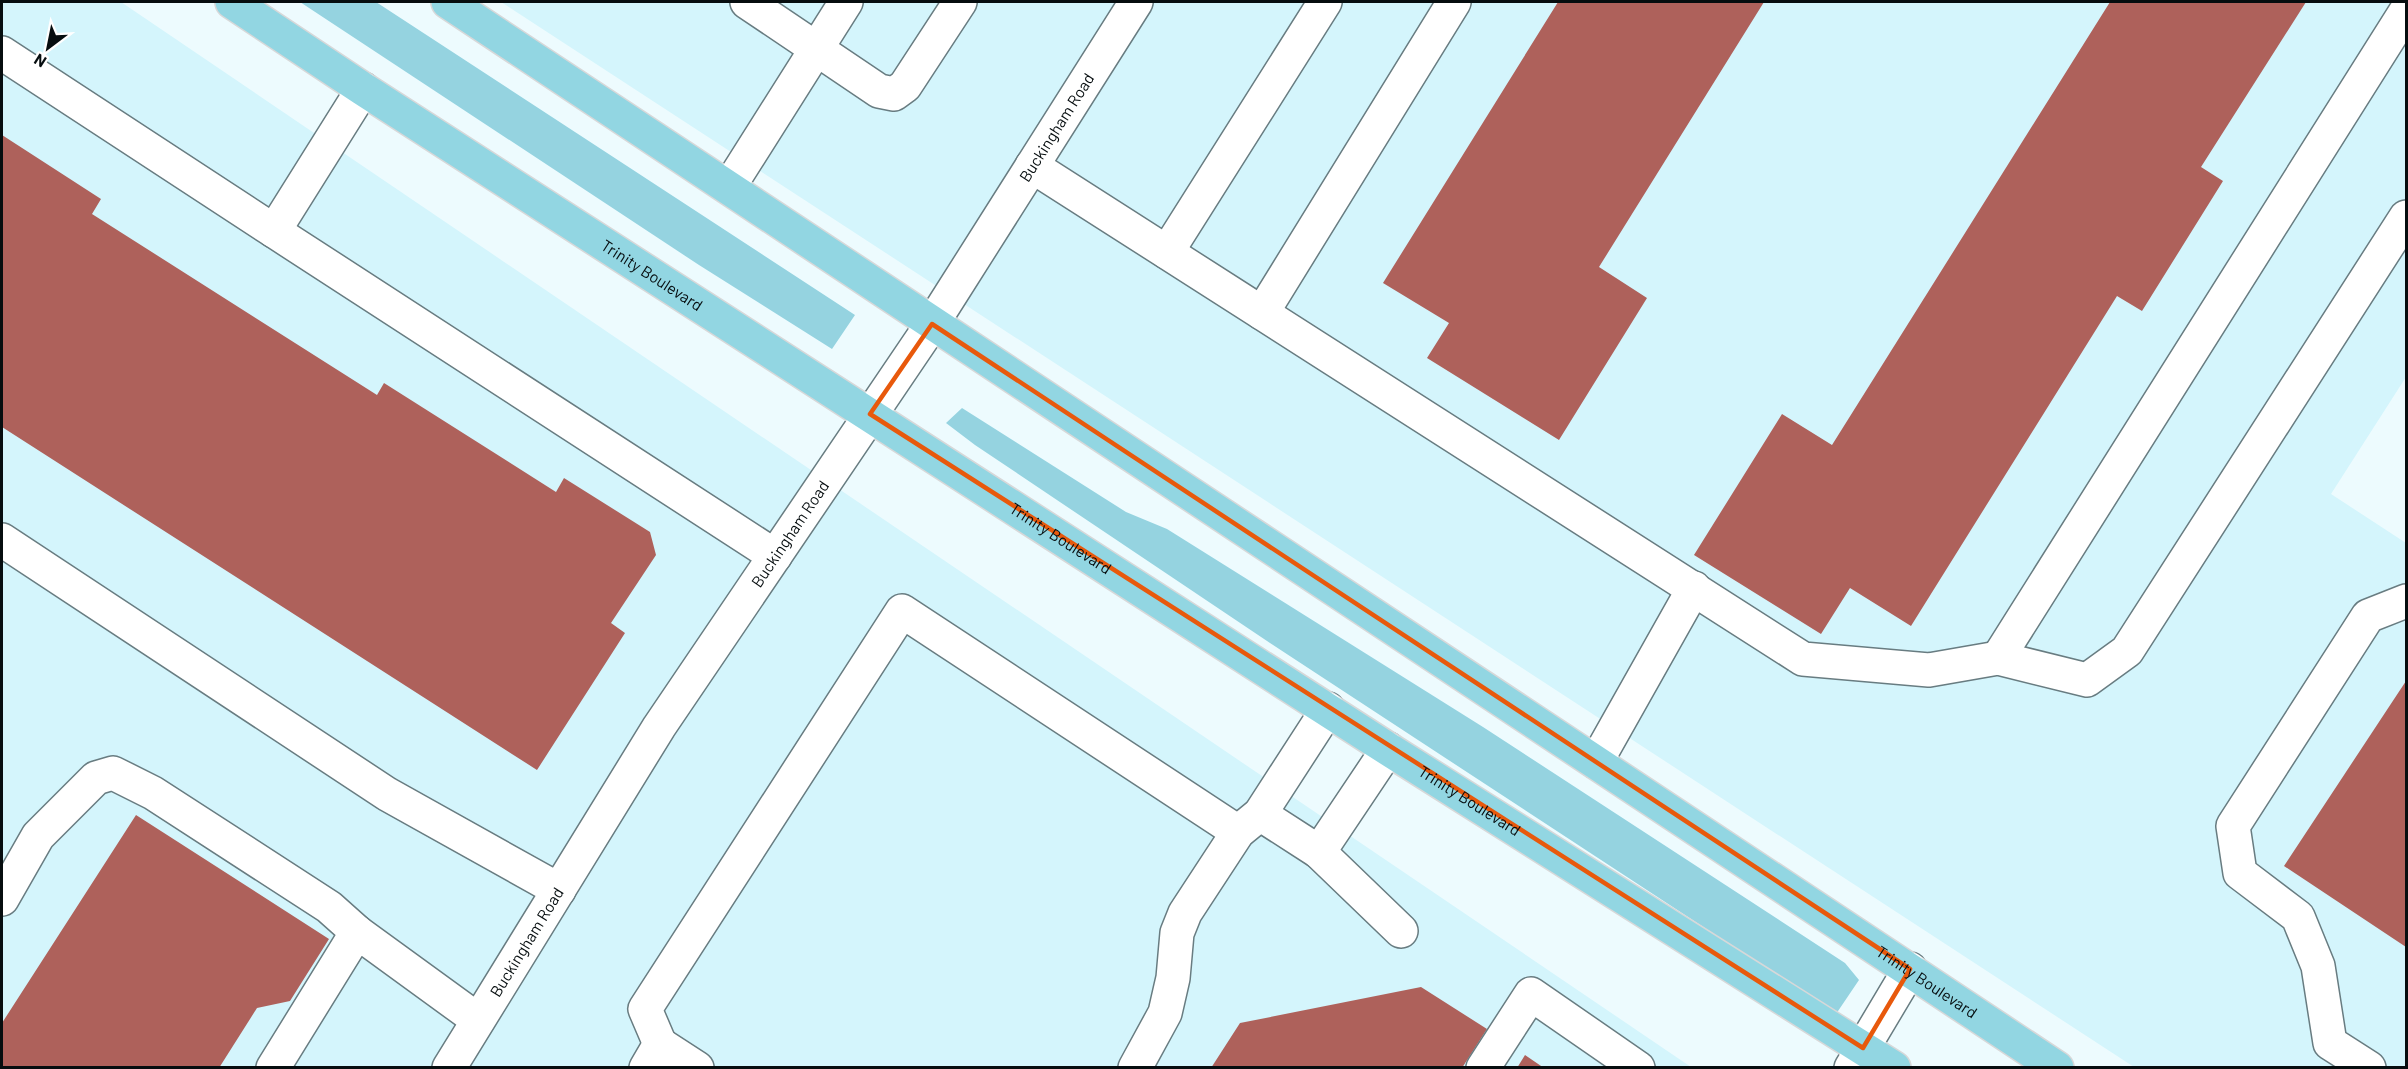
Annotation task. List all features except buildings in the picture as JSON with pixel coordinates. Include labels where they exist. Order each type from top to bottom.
[{"type":"main road","name":"Trinity Boulevard","points":[[232,2],[363,89],[1328,708],[1857,1058],[1894,1068]]},
{"type":"main road","name":"Trinity Boulevard","points":[[448,2],[2057,1068]]},
{"type":"street","points":[[747,2],[879,91],[894,94],[904,86],[960,2]]},
{"type":"street","points":[[729,187],[846,2]]},
{"type":"street","name":"Buckingham Road","points":[[449,1068],[659,728],[932,324],[1137,2]]},
{"type":"street","points":[[1167,252],[1325,2]]},
{"type":"street","points":[[1262,313],[1454,2]]},
{"type":"street","points":[[1998,658],[2406,11]]},
{"type":"street","points":[[2,53],[775,556]]},
{"type":"street","points":[[274,231],[363,89]]},
{"type":"street","points":[[1032,166],[1803,659],[1929,670],[1998,658],[2087,680],[2127,651],[2406,217]]},
{"type":"street","points":[[2,540],[387,794],[559,890]]},
{"type":"street","points":[[1596,762],[1694,588]]},
{"type":"street","points":[[2368,1068],[2330,1043],[2318,966],[2298,917],[2240,873],[2233,826],[2368,616],[2406,601]]},
{"type":"street","points":[[697,1068],[653,1056],[645,1009],[902,611],[1249,823],[1319,852],[1401,932]]},
{"type":"street","points":[[1135,1068],[1165,1013],[1173,978],[1178,933],[1185,913],[1328,708]]},
{"type":"street","points":[[1319,852],[1388,749]]},
{"type":"street","points":[[2,899],[38,836],[96,778],[113,773],[153,793],[329,907],[357,932],[478,1020]]},
{"type":"street","points":[[273,1068],[357,932]]},
{"type":"street","points":[[1857,1058],[1910,969]]},
{"type":"street","points":[[1483,1068],[1531,994],[1638,1068]]},
{"type":"highlighted area","points":[[932,324],[1910,969],[1863,1048],[870,414]]},
{"type":"shaded area","points":[[2,2],[121,2],[1691,1067],[2,1068]]},
{"type":"shaded area","points":[[300,2],[376,2],[855,315],[832,349],[699,265]]},
{"type":"shaded area","points":[[501,2],[2406,2],[2406,377],[2331,494],[2406,543],[2406,1067],[2134,1067]]},
{"type":"shaded area","points":[[962,408],[1126,512],[1167,529],[1483,727],[1845,963],[1859,980],[1836,1014],[1270,643],[975,445],[946,423]]}]
